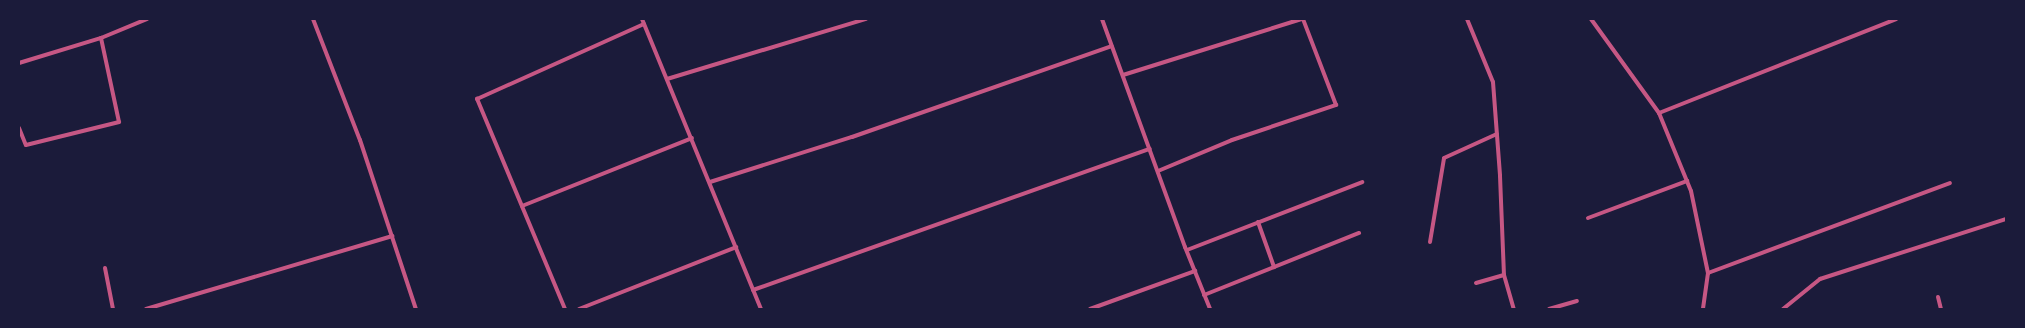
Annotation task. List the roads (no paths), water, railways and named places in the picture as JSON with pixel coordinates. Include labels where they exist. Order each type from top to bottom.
[{"type":"street","points":[[19,63],[101,38],[147,19]]},
{"type":"street","points":[[313,19],[360,140],[416,309]]},
{"type":"street","points":[[642,19],[668,79],[761,309]]},
{"type":"street","points":[[668,79],[866,19]]},
{"type":"street","points":[[1102,19],[1186,250],[1210,309]]},
{"type":"street","points":[[1123,75],[1303,19],[1336,105],[1232,140],[1158,171]]},
{"type":"street","points":[[1467,19],[1493,82],[1504,275],[1514,309]]},
{"type":"street","points":[[1591,19],[1659,113],[1691,190],[1708,273],[1703,309]]},
{"type":"street","points":[[1659,113],[1896,19]]},
{"type":"street","points":[[565,309],[477,100],[644,24]]},
{"type":"street","points":[[19,128],[26,145],[119,122],[101,38]]},
{"type":"street","points":[[710,182],[852,137],[1112,46]]},
{"type":"street","points":[[1430,242],[1444,158],[1496,134]]},
{"type":"street","points":[[522,206],[692,138]]},
{"type":"street","points":[[753,290],[1150,149]]},
{"type":"street","points":[[1588,218],[1687,181]]},
{"type":"street","points":[[1186,250],[1362,182]]},
{"type":"street","points":[[1708,273],[1950,183]]},
{"type":"street","points":[[1783,309],[1820,279],[2006,219]]},
{"type":"street","points":[[1258,222],[1274,267]]},
{"type":"street","points":[[1204,295],[1359,233]]},
{"type":"street","points":[[146,309],[392,236]]},
{"type":"street","points":[[579,309],[736,246]]},
{"type":"street","points":[[105,268],[113,309]]},
{"type":"street","points":[[1091,309],[1195,271]]},
{"type":"street","points":[[1476,283],[1504,275]]},
{"type":"street","points":[[1938,297],[1941,309]]},
{"type":"street","points":[[1549,309],[1577,301]]}]
